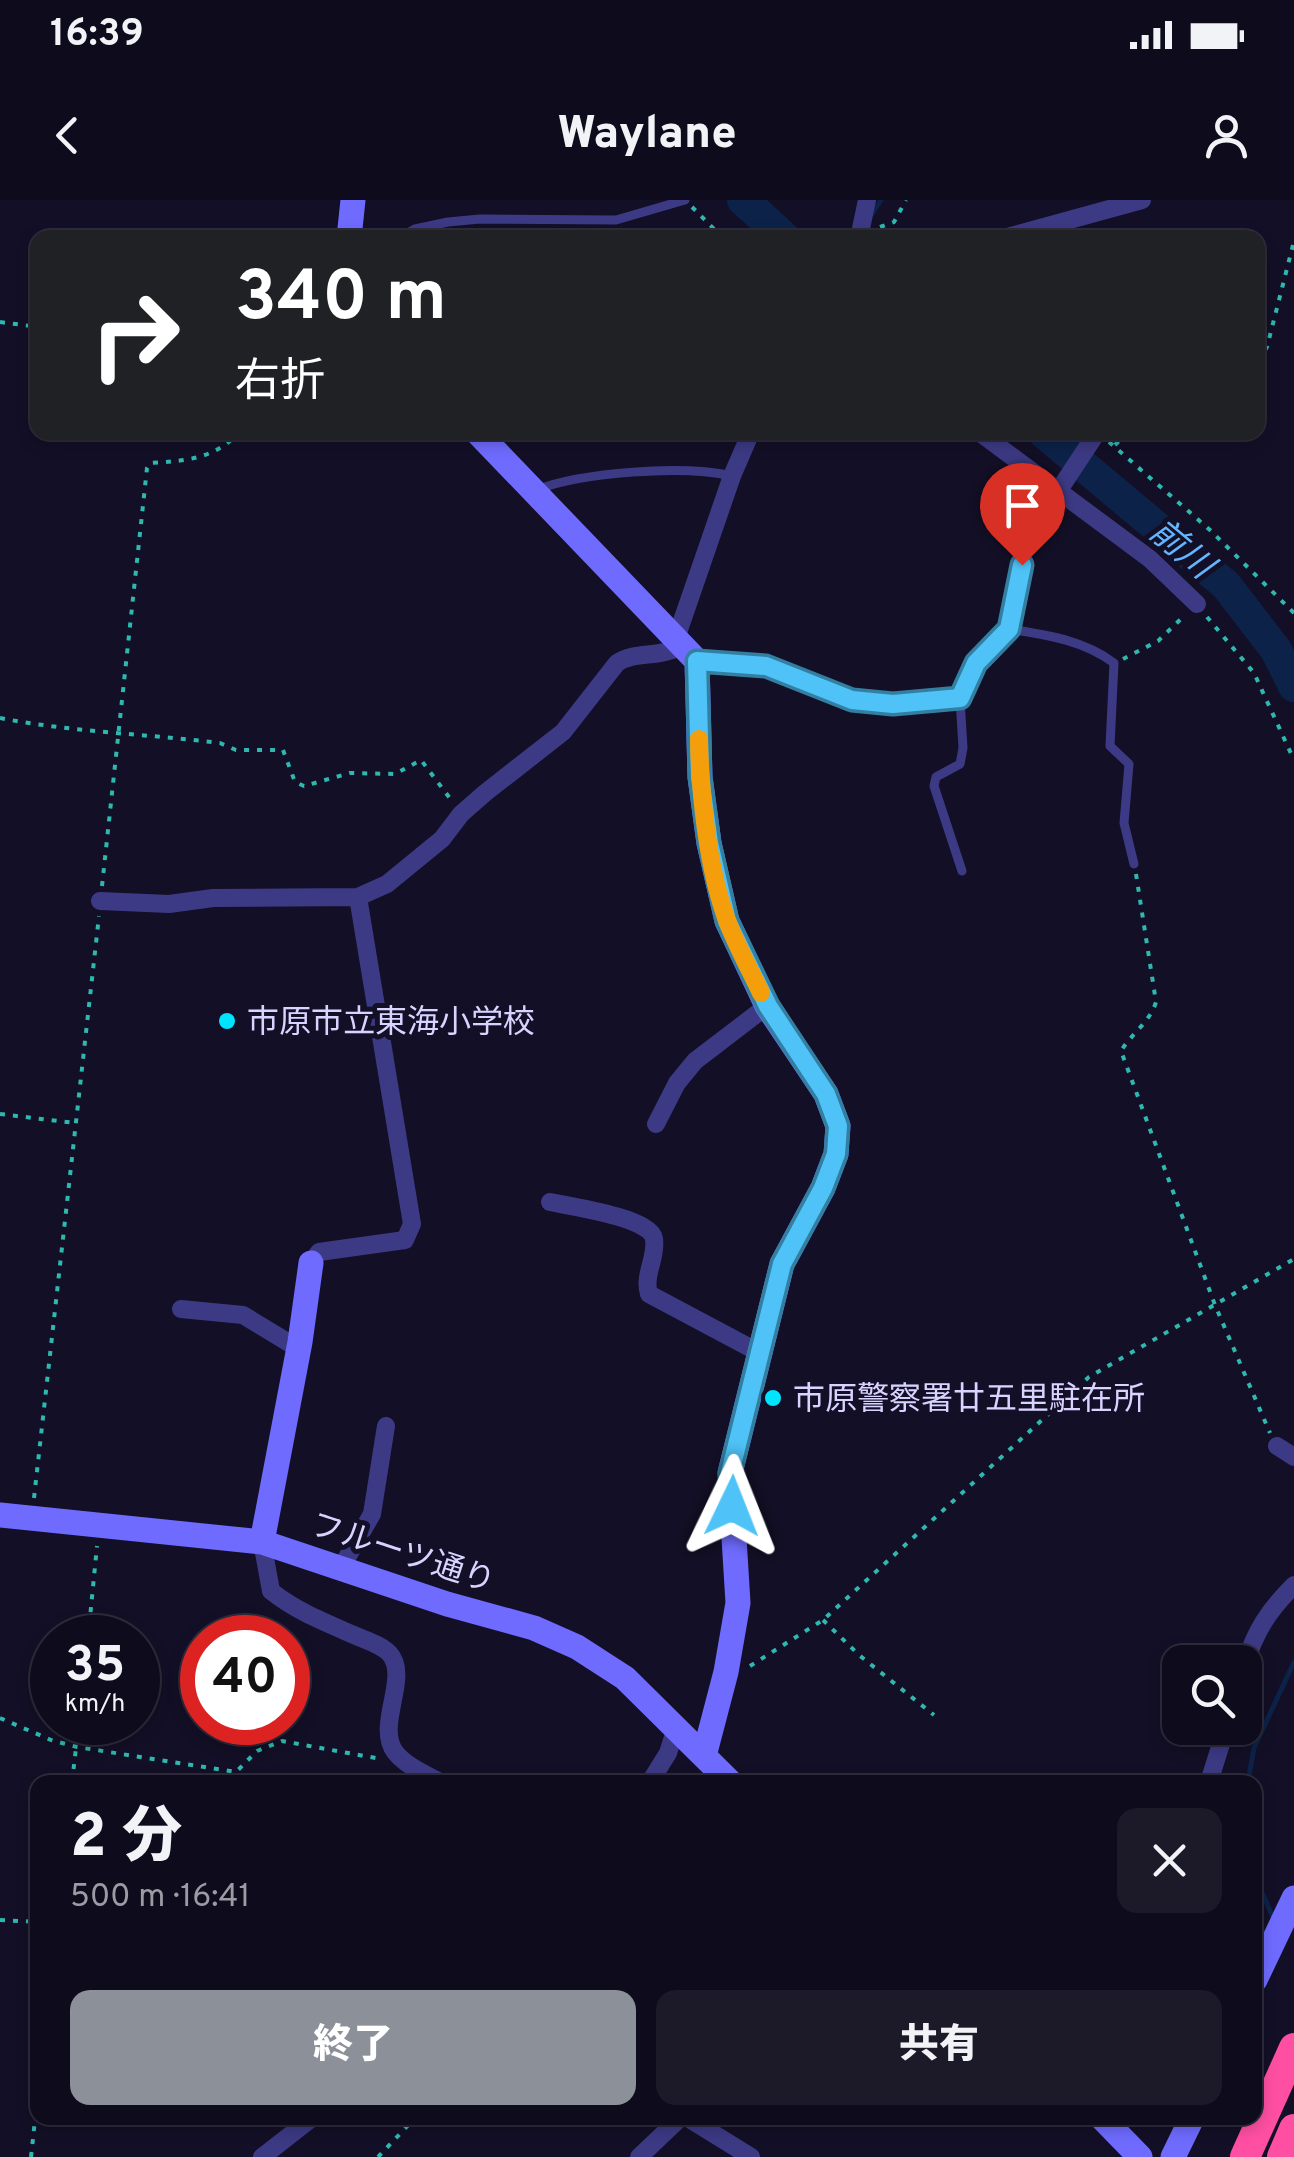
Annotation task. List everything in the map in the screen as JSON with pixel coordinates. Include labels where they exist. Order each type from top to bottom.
[{"type":"highway","points":[[1262,2121],[1294,2048]]},
{"type":"highway","points":[[1246,2157],[1260,2125]]},
{"type":"highway","points":[[1282,2157],[1294,2129]]},
{"type":"street","points":[[349,230],[353,200]]},
{"type":"street","points":[[860,230],[867,200]]},
{"type":"street","points":[[1030,230],[1117,203],[1142,200]]},
{"type":"street","points":[[485,440],[697,661],[700,777],[709,843],[727,921],[768,1006],[826,1094],[838,1126],[836,1154],[823,1188],[782,1264],[730,1473],[738,1604],[726,1672],[704,1756]]},
{"type":"street","points":[[100,901],[169,904],[212,898],[358,896],[387,884],[442,839],[462,814],[564,732],[617,664],[627,657],[672,650],[747,440]]},
{"type":"street","points":[[990,440],[1150,559],[1196,604]]},
{"type":"street","points":[[1058,490],[1090,440]]},
{"type":"street","points":[[358,896],[412,1224],[405,1240],[319,1252],[311,1262],[299,1349],[262,1542],[271,1591],[291,1607],[391,1655],[397,1669],[388,1732],[392,1748],[406,1763],[427,1775]]},
{"type":"street","points":[[656,1124],[695,1061],[768,1006]]},
{"type":"street","points":[[550,1202],[634,1220],[651,1231],[654,1239],[646,1284],[649,1294],[758,1352]]},
{"type":"street","points":[[181,1309],[243,1315],[299,1349]]},
{"type":"street","points":[[342,1568],[372,1514],[386,1426]]},
{"type":"street","points":[[1277,1446],[1294,1457]]},
{"type":"street","name":"フルーツ通り","points":[[0,1515],[262,1542],[534,1628],[577,1648],[625,1678],[723,1775]]},
{"type":"street","points":[[1253,1645],[1262,1622],[1294,1586]]},
{"type":"street","points":[[654,1775],[668,1753],[676,1728]]},
{"type":"street","points":[[1211,1775],[1221,1745]]},
{"type":"street","points":[[1262,1965],[1294,1898]]},
{"type":"street","points":[[262,2157],[303,2125]]},
{"type":"street","points":[[638,2157],[672,2125]]},
{"type":"street","points":[[699,2125],[751,2157]]},
{"type":"street","points":[[1109,2125],[1140,2157]]},
{"type":"street","points":[[1173,2157],[1189,2125]]},
{"type":"lane","points":[[421,230],[480,218],[616,220],[685,200]]},
{"type":"lane","points":[[533,491],[560,481],[604,476],[671,472],[732,476]]},
{"type":"lane","points":[[962,871],[934,786],[936,777],[960,764],[960,698],[976,663],[1009,629],[1034,517],[1058,490]]},
{"type":"lane","points":[[1009,629],[1068,641],[1098,651],[1114,663],[1110,746],[1129,764],[1124,823],[1134,864]]},
{"type":"lane","points":[[697,661],[766,666],[852,700],[893,704],[960,698]]},
{"type":"path","points":[[685,200],[715,230]]},
{"type":"path","points":[[874,230],[894,222],[906,200]]},
{"type":"path","points":[[1265,350],[1294,241]]},
{"type":"path","points":[[0,322],[30,325]]},
{"type":"path","points":[[32,1519],[146,468],[150,463],[210,456],[232,440]]},
{"type":"path","points":[[1107,440],[1210,530],[1294,613]]},
{"type":"path","points":[[1116,445],[1121,440]]},
{"type":"path","points":[[1114,663],[1158,640],[1196,604],[1254,673],[1294,760]]},
{"type":"path","points":[[0,718],[53,728],[220,742],[236,750],[283,750],[296,782],[304,786],[350,773],[395,774],[421,760],[462,814]]},
{"type":"path","points":[[1134,864],[1156,1002],[1153,1012],[1128,1038],[1121,1052],[1215,1305],[1277,1446]]},
{"type":"path","points":[[0,1114],[76,1123]]},
{"type":"path","points":[[726,1672],[748,1668],[823,1620],[1089,1377],[1294,1259]]},
{"type":"path","points":[[90,1615],[98,1526]]},
{"type":"path","points":[[823,1620],[859,1655],[934,1715]]},
{"type":"path","points":[[0,1718],[77,1747],[236,1772],[257,1751],[282,1741],[406,1763]]},
{"type":"path","points":[[73,1775],[77,1747]]},
{"type":"path","points":[[0,1920],[30,1922]]},
{"type":"path","points":[[31,2157],[34,2125]]},
{"type":"path","points":[[378,2157],[408,2125]]},
{"type":"waterway","name":"前川","points":[[743,200],[776,230]]},
{"type":"waterway","points":[[872,214],[881,200]]},
{"type":"waterway","name":"前川","points":[[1053,440],[1226,585],[1276,650],[1294,686]]},
{"type":"waterway","points":[[1249,1775],[1254,1748],[1294,1662]]},
{"type":"waterway","points":[[1262,1892],[1274,1920]]},
{"type":"slow traffic","points":[[699,739],[709,843],[727,921],[761,993]]},
{"type":"place","name":"市原市立東海小学校","points":[[227,1021]]},
{"type":"place","name":"市原警察署廿五里駐在所","points":[[773,1398]]},
{"type":"route","points":[[732,1506],[730,1473],[782,1264],[823,1188],[836,1154],[838,1126],[826,1094],[768,1006],[727,921],[709,843],[700,777],[697,661],[766,666],[852,700],[893,704],[960,698],[976,663],[1009,629],[1022,565]]}]
